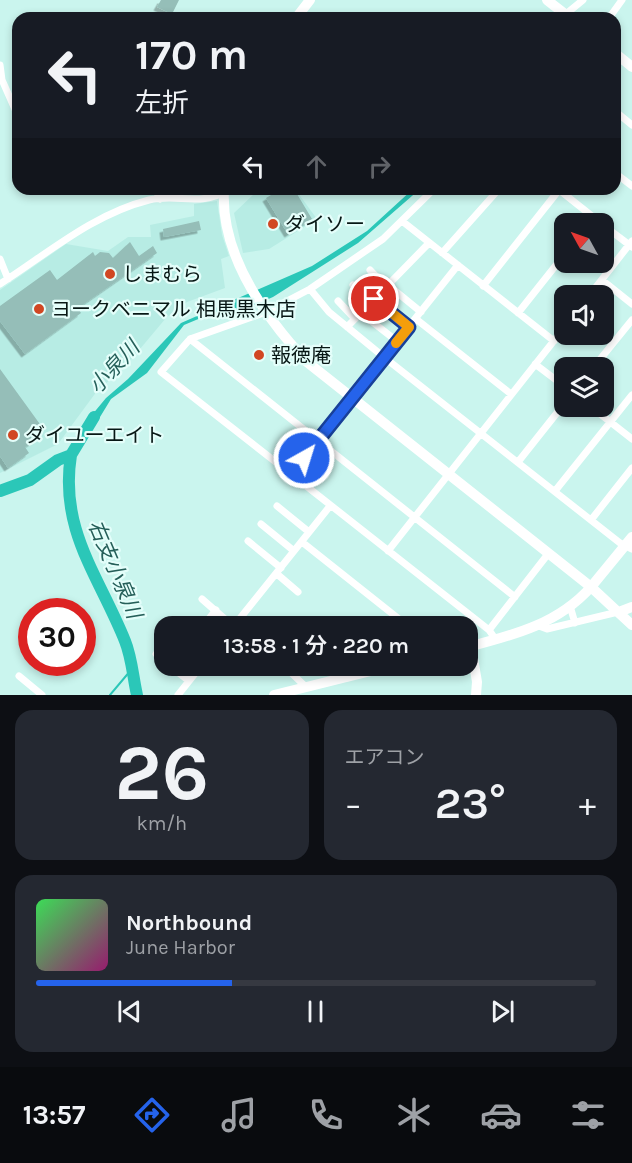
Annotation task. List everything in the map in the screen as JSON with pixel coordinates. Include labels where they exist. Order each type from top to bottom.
[{"type":"street","points":[[301,12],[310,0]]},
{"type":"street","points":[[547,0],[560,12]]},
{"type":"street","points":[[571,12],[583,0]]},
{"type":"street","points":[[0,65],[2,80],[12,102]]},
{"type":"street","points":[[158,195],[160,199]]},
{"type":"street","points":[[0,284],[94,222],[127,208],[160,199],[209,199],[217,195]]},
{"type":"street","points":[[226,195],[229,230],[248,281],[264,309],[307,362],[591,587],[632,625]]},
{"type":"street","points":[[428,195],[382,239],[310,289],[189,339],[161,372],[489,630],[496,640]]},
{"type":"street","points":[[442,253],[494,195]]},
{"type":"street","points":[[483,286],[555,195]]},
{"type":"street","points":[[564,195],[584,213]]},
{"type":"street","points":[[388,551],[554,341],[402,221]]},
{"type":"street","points":[[598,285],[631,245],[614,233]]},
{"type":"street","points":[[347,327],[429,243]]},
{"type":"street","points":[[0,259],[8,279]]},
{"type":"street","points":[[291,474],[458,266]]},
{"type":"street","points":[[518,313],[554,268]]},
{"type":"street","points":[[370,270],[421,312]]},
{"type":"street","points":[[602,280],[632,304]]},
{"type":"street","points":[[353,285],[409,327]]},
{"type":"street","points":[[310,289],[329,312],[385,358],[591,520],[630,544],[591,587],[570,606],[539,626],[478,644]]},
{"type":"street","points":[[338,301],[355,319]]},
{"type":"street","points":[[361,312],[398,342]]},
{"type":"street","points":[[416,319],[511,394]]},
{"type":"street","points":[[602,357],[632,320]]},
{"type":"street","points":[[189,339],[515,597]]},
{"type":"street","points":[[535,364],[554,378]]},
{"type":"street","points":[[555,491],[632,395]]},
{"type":"street","points":[[518,462],[554,417]]},
{"type":"street","points":[[604,417],[632,439]]},
{"type":"street","points":[[591,520],[632,468]]},
{"type":"street","points":[[277,506],[309,532]]},
{"type":"street","points":[[243,616],[330,506]]},
{"type":"street","points":[[261,525],[294,551]]},
{"type":"street","points":[[248,541],[298,592]]},
{"type":"street","points":[[302,542],[395,616]]},
{"type":"street","points":[[489,630],[548,554]]},
{"type":"street","points":[[201,599],[222,616]]},
{"type":"street","points":[[570,606],[575,623]]},
{"type":"street","points":[[539,626],[547,629],[632,607]]},
{"type":"street","points":[[211,616],[216,610]]},
{"type":"street","points":[[19,676],[42,695]]},
{"type":"street","points":[[183,676],[189,681]]},
{"type":"street","points":[[178,695],[193,676]]},
{"type":"street","points":[[294,676],[306,687]]},
{"type":"street","points":[[274,695],[351,676]]},
{"type":"street","points":[[473,676],[476,695]]},
{"type":"shaded area","name":"ダイソー","points":[[253,195],[299,195],[317,219],[269,249],[243,253],[234,213]]},
{"type":"shaded area","points":[[217,201],[222,235],[229,256],[221,259],[225,288],[187,302],[166,318],[124,368],[97,391],[58,444],[0,473],[0,290],[66,244],[108,251],[128,237],[151,237],[150,225],[194,216],[194,204]]},
{"type":"water","points":[[406,195],[413,195],[358,243],[273,297],[238,312],[215,312],[184,325],[147,373],[111,399],[89,435],[82,427],[106,398],[128,379],[181,323],[312,266],[367,231]]},
{"type":"building","points":[[161,0],[179,0],[173,12],[157,7]]},
{"type":"building","points":[[271,195],[298,195],[312,219],[288,234],[266,198]]},
{"type":"building","points":[[199,221],[201,230],[164,237],[163,229]]},
{"type":"building","points":[[130,242],[139,256],[153,246],[157,253],[78,308],[81,313],[25,354],[0,321],[0,306],[50,270],[57,280],[93,252],[95,256],[100,252],[109,253],[113,258]]},
{"type":"building","points":[[0,369],[42,427],[30,436],[34,441],[25,447],[29,453],[8,468],[0,456]]},
{"type":"waterway","name":"小泉川","points":[[0,491],[30,480],[58,460],[71,455],[94,417]]},
{"type":"waterway","name":"右支小泉川","points":[[71,455],[69,482],[76,530],[93,573],[125,641],[137,695]]},
{"type":"waterway","points":[[110,695],[131,670]]},
{"type":"slow traffic","points":[[392,313],[409,327],[396,343]]},
{"type":"place","name":"ダイソー","points":[[273,224]]},
{"type":"place","name":"しまむら","points":[[110,274]]},
{"type":"place","name":"ヨークベニマル 相馬黒木店","points":[[39,309]]},
{"type":"place","name":"報徳庵","points":[[259,355]]},
{"type":"place","name":"ダイユーエイト","points":[[13,435]]},
{"type":"route","points":[[304,458],[409,327],[374,299]]}]
